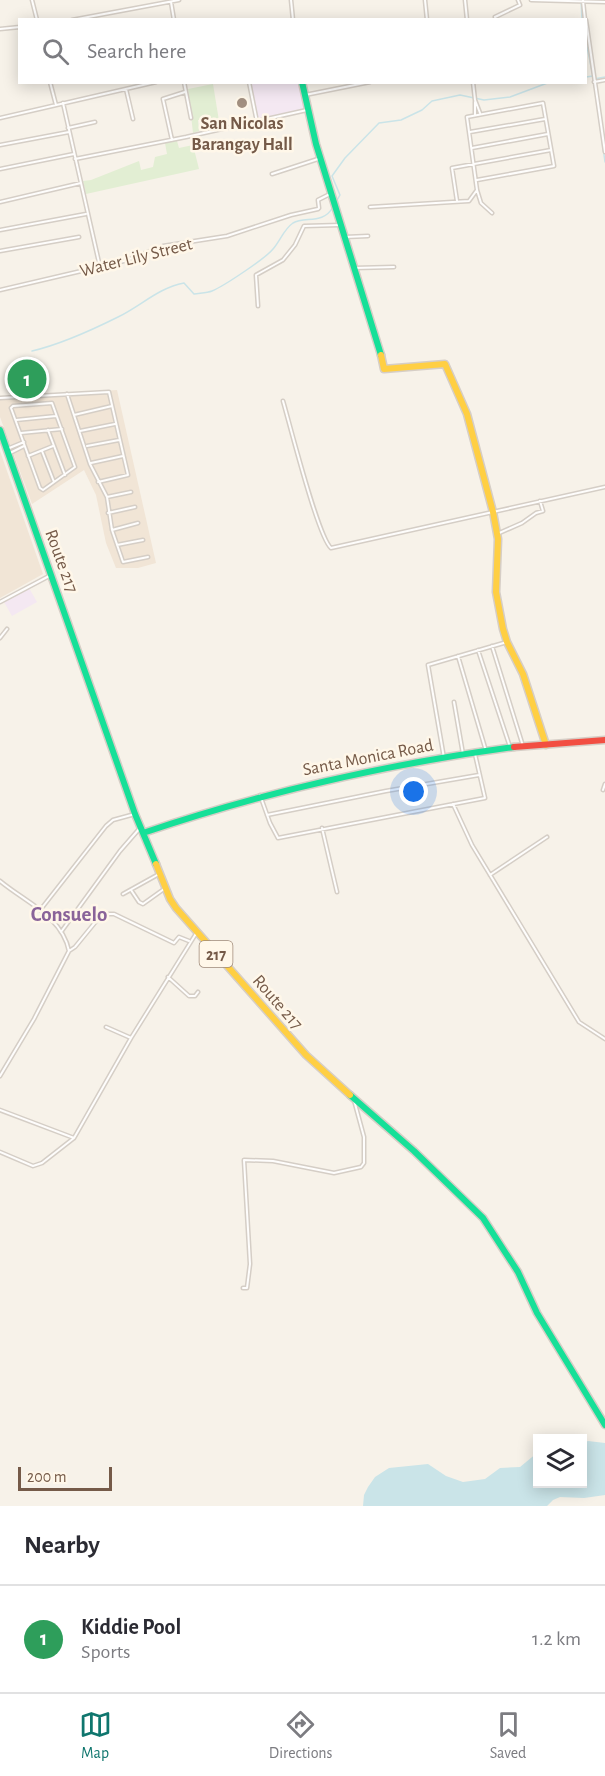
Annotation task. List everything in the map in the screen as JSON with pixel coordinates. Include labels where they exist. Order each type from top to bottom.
[{"type":"street","points":[[32,0],[36,18]]},
{"type":"street","points":[[81,18],[155,2],[179,0]]},
{"type":"street","points":[[291,0],[293,18]]},
{"type":"street","points":[[424,0],[427,18]]},
{"type":"street","points":[[465,0],[467,18]]},
{"type":"street","points":[[495,17],[520,5],[518,0]]},
{"type":"street","points":[[531,0],[605,2]]},
{"type":"street","points":[[171,1],[174,18]]},
{"type":"street","points":[[583,1],[585,18]]},
{"type":"street","points":[[0,29],[18,27]]},
{"type":"street","points":[[587,34],[605,152]]},
{"type":"street","points":[[594,82],[605,80]]},
{"type":"street","points":[[51,84],[56,105]]},
{"type":"street","points":[[0,118],[147,84]]},
{"type":"street","points":[[184,84],[191,118]]},
{"type":"street","points":[[249,84],[257,122]]},
{"type":"street","points":[[302,84],[334,209],[345,237],[370,325],[377,339],[384,369],[447,365],[467,414],[497,534],[496,592],[507,642],[523,675],[546,745]]},
{"type":"street","points":[[304,95],[360,84]]},
{"type":"street","points":[[473,84],[475,115]]},
{"type":"street","points":[[126,89],[133,119]]},
{"type":"street","points":[[172,140],[163,99],[185,92]]},
{"type":"street","points":[[475,100],[480,113]]},
{"type":"street","points":[[63,103],[100,267]]},
{"type":"street","points":[[477,180],[554,166],[543,103],[466,117],[477,190],[481,204],[492,213]]},
{"type":"street","points":[[75,159],[308,110]]},
{"type":"street","points":[[470,132],[545,119]]},
{"type":"street","points":[[0,145],[95,122]]},
{"type":"street","points":[[472,148],[548,134]]},
{"type":"street","points":[[457,201],[452,168],[551,150]]},
{"type":"street","points":[[0,169],[74,154]]},
{"type":"street","points":[[272,174],[321,158]]},
{"type":"street","points":[[0,202],[81,183]]},
{"type":"street","points":[[370,207],[470,201],[477,190]]},
{"type":"street","name":"Water Lily Street","points":[[0,290],[124,261],[163,246],[227,236],[291,214],[318,209],[318,200],[330,194]]},
{"type":"street","points":[[0,230],[87,214]]},
{"type":"street","points":[[258,306],[256,275],[284,260],[295,245],[304,226],[340,225]]},
{"type":"street","points":[[345,237],[368,236]]},
{"type":"street","points":[[0,251],[79,237]]},
{"type":"street","points":[[354,268],[394,267]]},
{"type":"street","points":[[0,398],[109,392],[128,475],[98,482]]},
{"type":"street","points":[[67,394],[90,464],[107,497],[112,530],[123,562],[148,557]]},
{"type":"street","points":[[283,401],[315,508],[326,541],[332,548],[605,487]]},
{"type":"street","points":[[51,403],[75,467],[42,489],[16,420],[11,408],[14,406],[51,403]]},
{"type":"street","points":[[74,415],[112,406]]},
{"type":"street","points":[[16,420],[56,416]]},
{"type":"street","points":[[81,431],[115,424]]},
{"type":"street","points":[[21,433],[62,429]]},
{"type":"street","name":"Route 217","points":[[0,430],[141,831],[164,889],[176,908],[306,1055],[483,1218],[507,1254],[537,1313],[605,1425]]},
{"type":"street","points":[[48,430],[65,475]]},
{"type":"street","points":[[86,447],[119,440]]},
{"type":"street","points":[[8,452],[24,444]]},
{"type":"street","points":[[28,456],[54,445]]},
{"type":"street","points":[[42,451],[54,482]]},
{"type":"street","points":[[90,464],[123,456]]},
{"type":"street","points":[[107,497],[131,492]]},
{"type":"street","points":[[497,534],[543,511],[540,501]]},
{"type":"street","points":[[108,513],[135,507]]},
{"type":"street","points":[[112,530],[138,524]]},
{"type":"street","points":[[117,545],[143,540]]},
{"type":"street","points":[[0,602],[51,575]]},
{"type":"street","points":[[0,638],[7,629]]},
{"type":"street","points":[[444,758],[428,667],[430,663],[507,642]]},
{"type":"street","points":[[492,646],[523,746]]},
{"type":"street","points":[[478,650],[510,747]]},
{"type":"street","points":[[458,656],[486,751]]},
{"type":"street","points":[[454,702],[463,754]]},
{"type":"street","name":"Santa Monica Road","points":[[141,831],[260,795],[337,778],[510,747],[605,740]]},
{"type":"street","points":[[260,795],[278,838],[485,798],[474,753]]},
{"type":"street","points":[[267,815],[480,775]]},
{"type":"street","points":[[603,790],[605,784]]},
{"type":"street","points":[[453,804],[472,845],[579,1022],[605,1039]]},
{"type":"street","points":[[41,909],[106,826],[113,820],[135,814]]},
{"type":"street","points":[[322,828],[337,892]]},
{"type":"street","points":[[61,932],[125,844],[141,831]]},
{"type":"street","points":[[490,875],[548,837]]},
{"type":"street","points":[[123,894],[159,874]]},
{"type":"street","points":[[0,882],[41,909],[61,932],[69,951]]},
{"type":"street","points":[[131,890],[139,902],[143,903],[164,889]]},
{"type":"street","points":[[0,1076],[34,1019],[69,951],[105,913],[114,914],[174,943],[179,937],[190,942]]},
{"type":"street","points":[[0,1152],[33,1166],[42,1163],[74,1138],[168,976],[197,932]]},
{"type":"street","points":[[168,976],[189,996],[195,996],[198,992]]},
{"type":"street","points":[[106,1027],[131,1038]]},
{"type":"street","points":[[243,1288],[247,1288],[250,1264],[244,1160],[273,1161],[334,1173],[361,1167],[364,1163],[364,1137],[354,1107],[354,1097]]},
{"type":"street","points":[[0,1110],[74,1138]]},
{"type":"shaded area","points":[[250,84],[300,84],[305,110],[258,119]]},
{"type":"shaded area","points":[[117,390],[156,563],[138,568],[116,568],[106,543],[96,495],[84,470],[32,504],[0,417],[0,397]]},
{"type":"shaded area","points":[[0,451],[43,574],[0,598]]},
{"type":"shaded area","points":[[29,588],[37,602],[12,616],[4,602]]},
{"type":"green space","points":[[213,84],[220,127],[210,128],[208,118],[198,120],[199,131],[193,133],[188,89]]},
{"type":"green space","points":[[177,141],[179,148],[193,145],[199,169],[86,194],[83,181],[139,161],[141,170],[153,167],[155,157],[167,154],[165,143]]},
{"type":"water","points":[[587,1441],[605,1443],[605,1495],[584,1498],[560,1497],[547,1506],[363,1506],[364,1495],[375,1477],[389,1468],[428,1464],[446,1476],[463,1482],[485,1479],[500,1468],[520,1467],[533,1456],[533,1488],[587,1488]]},
{"type":"waterway","points":[[581,0],[582,18]]},
{"type":"waterway","points":[[587,47],[605,162]]},
{"type":"waterway","points":[[587,77],[593,76]]},
{"type":"waterway","points":[[594,79],[605,77]]},
{"type":"waterway","points":[[336,202],[340,195],[332,176],[345,158],[379,123],[401,120],[422,110],[432,101],[460,95],[484,100],[510,97],[545,84]]},
{"type":"waterway","points":[[32,351],[65,341],[97,327],[175,285],[184,283],[194,294],[212,291],[226,284],[269,253],[293,223],[319,218],[329,213],[333,207]]},
{"type":"traffic: fast","points":[[302,84],[316,144],[381,355]]},
{"type":"traffic: fast","points":[[0,430],[135,814],[156,864]]},
{"type":"traffic: fast","points":[[143,833],[188,818],[326,781],[419,762],[514,747]]},
{"type":"traffic: fast","points":[[350,1095],[414,1151],[483,1218],[518,1272],[537,1313],[605,1425]]},
{"type":"traffic: slow","points":[[381,355],[384,369],[445,364],[467,414],[498,539],[496,592],[503,629],[523,674],[546,745]]},
{"type":"traffic: slow","points":[[156,864],[176,908],[306,1055],[350,1095]]},
{"type":"traffic: jam","points":[[514,747],[605,740]]},
{"type":"place","name":"San Nicolas Barangay Hall","points":[[242,103]]},
{"type":"place","name":"Kiddie Pool","points":[[27,379]]},
{"type":"district","name":"Consuelo","points":[[69,914]]}]
